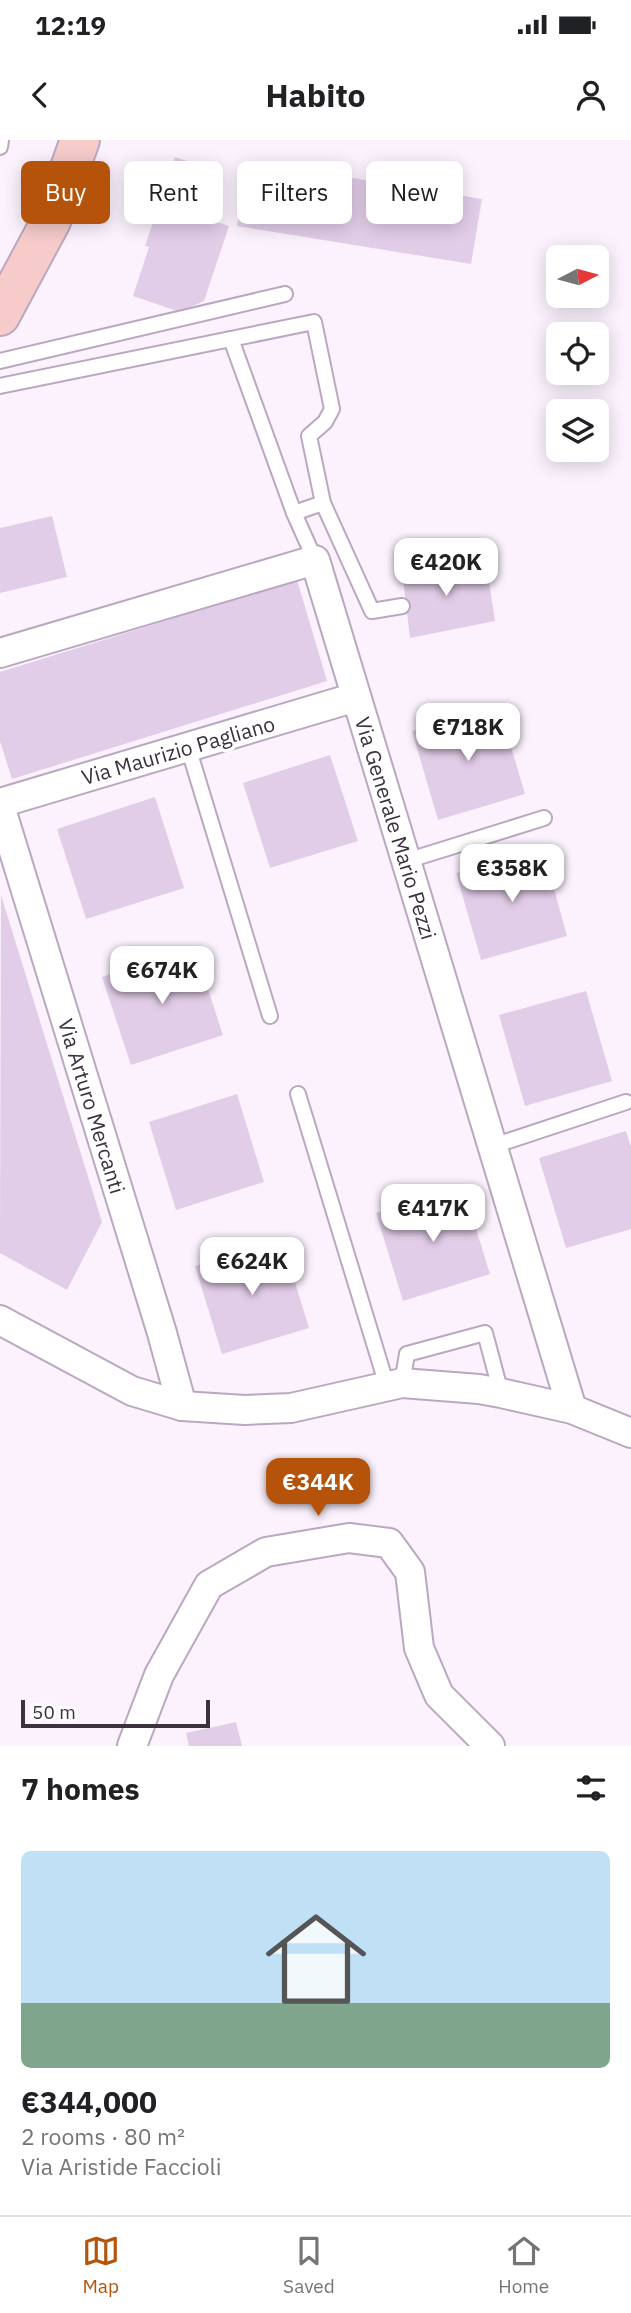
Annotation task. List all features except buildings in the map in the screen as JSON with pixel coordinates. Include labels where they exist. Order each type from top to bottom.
[{"type":"main road","points":[[0,316],[51,220],[80,140]]},
{"type":"street","points":[[0,653],[315,560]]},
{"type":"street","name":"Via Generale Mario Pezzi","points":[[315,560],[572,1409]]},
{"type":"street","name":"Via Maurizio Pagliano","points":[[0,804],[356,697]]},
{"type":"street","name":"Via Arturo Mercanti","points":[[0,804],[182,1406]]},
{"type":"street","points":[[0,1320],[132,1391],[182,1406],[244,1410],[291,1408],[395,1385],[480,1389],[572,1409],[631,1433]]},
{"type":"street","points":[[132,1746],[159,1675],[209,1584],[266,1552],[349,1538],[389,1543],[411,1573],[419,1648],[439,1695],[490,1746]]},
{"type":"lane","points":[[0,147],[1,140]]},
{"type":"lane","points":[[0,361],[285,294]]},
{"type":"lane","points":[[0,386],[314,322],[332,409],[325,422],[309,436],[323,503],[372,611],[402,606]]},
{"type":"lane","points":[[231,339],[315,560]]},
{"type":"lane","points":[[295,513],[323,503]]},
{"type":"lane","points":[[188,747],[270,1016]]},
{"type":"lane","points":[[406,861],[544,818]]},
{"type":"lane","points":[[298,1094],[395,1385]]},
{"type":"lane","points":[[493,1146],[626,1102]]},
{"type":"lane","points":[[395,1385],[407,1354],[485,1333],[500,1393]]}]
